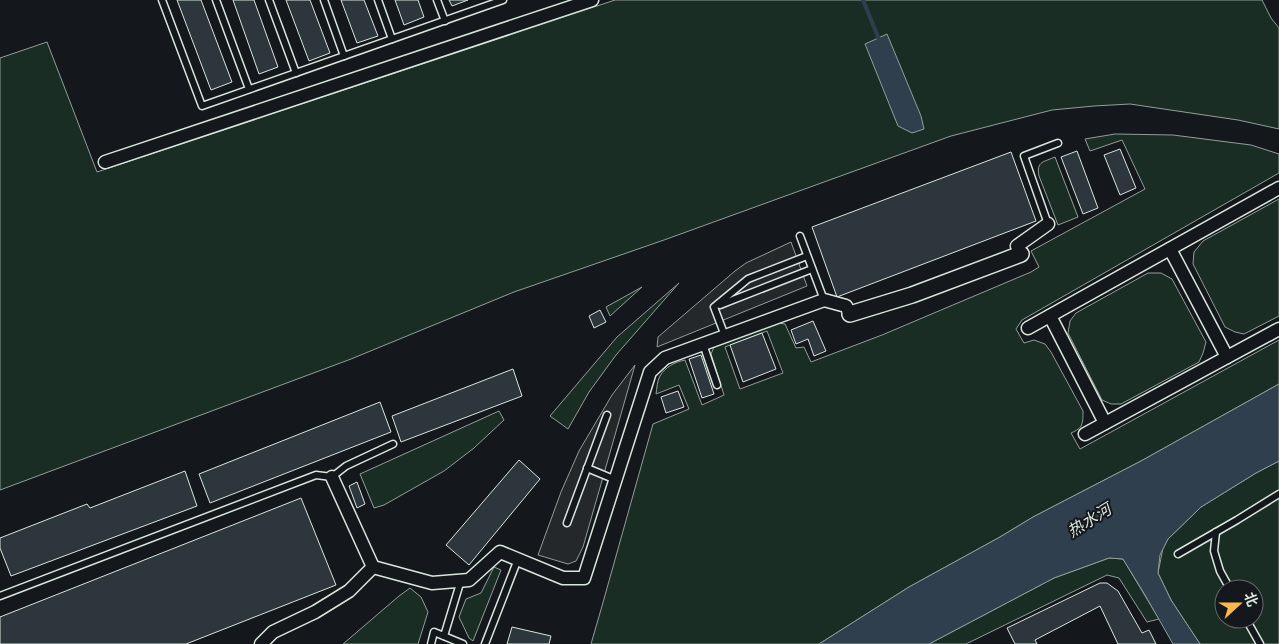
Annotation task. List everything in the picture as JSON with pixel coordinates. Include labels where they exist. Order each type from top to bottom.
[{"type":"street","points":[[105,162],[592,0]]},
{"type":"street","points":[[1028,328],[1279,188]]},
{"type":"street","points":[[373,567],[432,583],[469,580],[500,552],[562,578],[584,578],[650,372],[665,358],[824,300],[846,306],[850,314],[912,295],[1021,254],[1018,246],[1048,224]]},
{"type":"street","points":[[1170,249],[1227,357]]},
{"type":"street","points":[[1050,316],[1105,423]]},
{"type":"street","points":[[1085,434],[1279,330]]},
{"type":"street","points":[[332,477],[373,567]]},
{"type":"street","points":[[261,644],[273,632],[315,612],[349,591],[373,567]]},
{"type":"lane","points":[[162,0],[202,106],[445,21],[488,3],[503,0]]},
{"type":"lane","points":[[216,0],[248,89]]},
{"type":"lane","points":[[269,0],[296,73]]},
{"type":"lane","points":[[324,0],[344,56]]},
{"type":"lane","points":[[378,0],[392,39]]},
{"type":"lane","points":[[437,0],[445,21]]},
{"type":"lane","points":[[1048,224],[1024,156],[1058,143]]},
{"type":"lane","points":[[800,236],[824,300]]},
{"type":"lane","points":[[714,307],[748,279],[807,256]]},
{"type":"lane","points":[[714,307],[812,269]]},
{"type":"lane","points":[[714,307],[725,336]]},
{"type":"lane","points":[[703,344],[717,385]]},
{"type":"lane","points":[[567,523],[606,415]]},
{"type":"lane","points":[[0,596],[316,475],[332,477],[346,466],[393,444]]},
{"type":"lane","points":[[587,468],[616,480]]},
{"type":"lane","points":[[1178,554],[1279,494]]},
{"type":"lane","points":[[1216,532],[1214,551],[1224,579]]},
{"type":"lane","points":[[485,644],[518,559]]},
{"type":"lane","points":[[444,636],[461,580]]},
{"type":"lane","points":[[1252,629],[1260,644]]},
{"type":"lane","points":[[431,644],[434,632],[464,644]]},
{"type":"green space","points":[[615,0],[1262,0],[1271,18],[1279,28],[1279,129],[1238,120],[1130,104],[1052,110],[951,136],[514,292],[351,359],[0,490],[0,58],[47,42],[97,172]]},
{"type":"green space","points":[[1115,134],[1173,135],[1251,145],[1279,154],[1279,173],[1022,320],[1016,329],[1024,343],[1034,340],[1045,344],[1083,411],[1082,425],[1071,433],[1080,449],[1279,340],[1279,384],[1141,461],[1033,517],[909,587],[819,644],[591,644],[653,424],[689,409],[679,385],[656,394],[659,378],[662,373],[674,364],[685,360],[702,405],[724,395],[711,354],[714,347],[778,323],[785,324],[796,348],[804,347],[811,362],[882,335],[1031,272],[1039,267],[1031,251],[1145,189],[1122,140],[1090,151],[1085,139]],"holes":[[[767,331],[783,373],[740,389],[725,347]]]},
{"type":"green space","points":[[1055,157],[1078,217],[1058,225],[1038,171],[1042,163]]},
{"type":"green space","points":[[1279,199],[1279,316],[1244,334],[1235,332],[1225,327],[1193,264],[1194,252],[1203,241]]},
{"type":"green space","points":[[1148,273],[1161,273],[1172,279],[1206,342],[1203,353],[1199,362],[1121,404],[1111,404],[1102,400],[1068,333],[1070,321],[1076,313]]},
{"type":"green space","points":[[679,283],[616,355],[589,392],[568,429],[550,416],[617,337]]},
{"type":"green space","points":[[642,287],[610,316],[606,307]]},
{"type":"green space","points":[[499,411],[504,420],[474,448],[444,471],[384,505],[374,508],[360,474]]},
{"type":"green space","points":[[1279,461],[1279,644],[1200,644],[1171,600],[1158,573],[1163,548],[1168,539],[1201,507]]},
{"type":"green space","points":[[1109,558],[1123,559],[1159,619],[1147,622],[1119,578],[1107,575],[966,644],[929,644],[1054,578]]},
{"type":"green space","points":[[494,567],[501,570],[473,641],[469,638],[459,617],[466,599],[481,593]]},
{"type":"green space","points":[[410,588],[421,597],[428,612],[418,644],[343,644],[399,596]]},
{"type":"shaded area","points":[[791,242],[807,286],[657,347],[658,337],[735,271],[746,263]]},
{"type":"shaded area","points":[[635,365],[583,547],[576,561],[568,564],[538,555],[561,492],[579,451],[612,395]]},
{"type":"water","points":[[887,34],[921,116],[924,129],[912,133],[898,126],[865,44]]},
{"type":"water","name":"热水河","points":[[1279,384],[1279,461],[1201,507],[1168,539],[1160,555],[1158,573],[1171,600],[1200,644],[1173,644],[1123,559],[1109,558],[1054,578],[929,644],[819,644],[909,587],[1033,517],[1141,461]]},
{"type":"building","points":[[177,0],[201,0],[232,82],[211,90]]},
{"type":"building","points":[[233,0],[254,0],[278,67],[259,74]]},
{"type":"building","points":[[286,0],[310,0],[330,53],[309,61]]},
{"type":"building","points":[[341,0],[364,0],[378,36],[357,43]]},
{"type":"building","points":[[395,0],[418,0],[424,17],[404,25]]},
{"type":"building","points":[[449,0],[468,0],[452,6]]},
{"type":"building","points":[[1120,149],[1136,188],[1120,195],[1104,155]]},
{"type":"building","points":[[1077,151],[1098,208],[1083,214],[1061,157]]},
{"type":"building","points":[[1011,152],[1036,221],[837,297],[812,227]]},
{"type":"building","points":[[600,310],[606,322],[594,328],[589,316]]},
{"type":"building","points":[[813,321],[826,351],[814,356],[808,339],[796,344],[791,330]]},
{"type":"building","points":[[762,333],[776,369],[743,382],[730,345]]},
{"type":"building","points":[[701,355],[714,394],[702,398],[689,359]]},
{"type":"building","points":[[513,369],[522,396],[401,442],[392,416]]},
{"type":"building","points":[[678,391],[684,407],[666,413],[661,397]]},
{"type":"building","points":[[380,402],[391,432],[210,503],[199,474]]},
{"type":"building","points":[[519,460],[540,479],[469,565],[446,545]]},
{"type":"building","points":[[185,471],[197,506],[11,576],[0,548],[0,538],[87,504],[90,508]]},
{"type":"building","points":[[357,482],[365,504],[357,508],[349,486]]},
{"type":"building","points":[[301,498],[336,585],[186,644],[0,644],[0,617]]},
{"type":"building","points":[[1100,583],[1107,583],[1118,591],[1142,633],[1149,630],[1156,644],[1118,644],[1100,606],[1035,640],[1037,644],[1015,644],[1007,628]]},
{"type":"building","points":[[512,627],[551,636],[549,644],[507,644]]},
{"type":"waterway","points":[[863,0],[880,42]]}]
